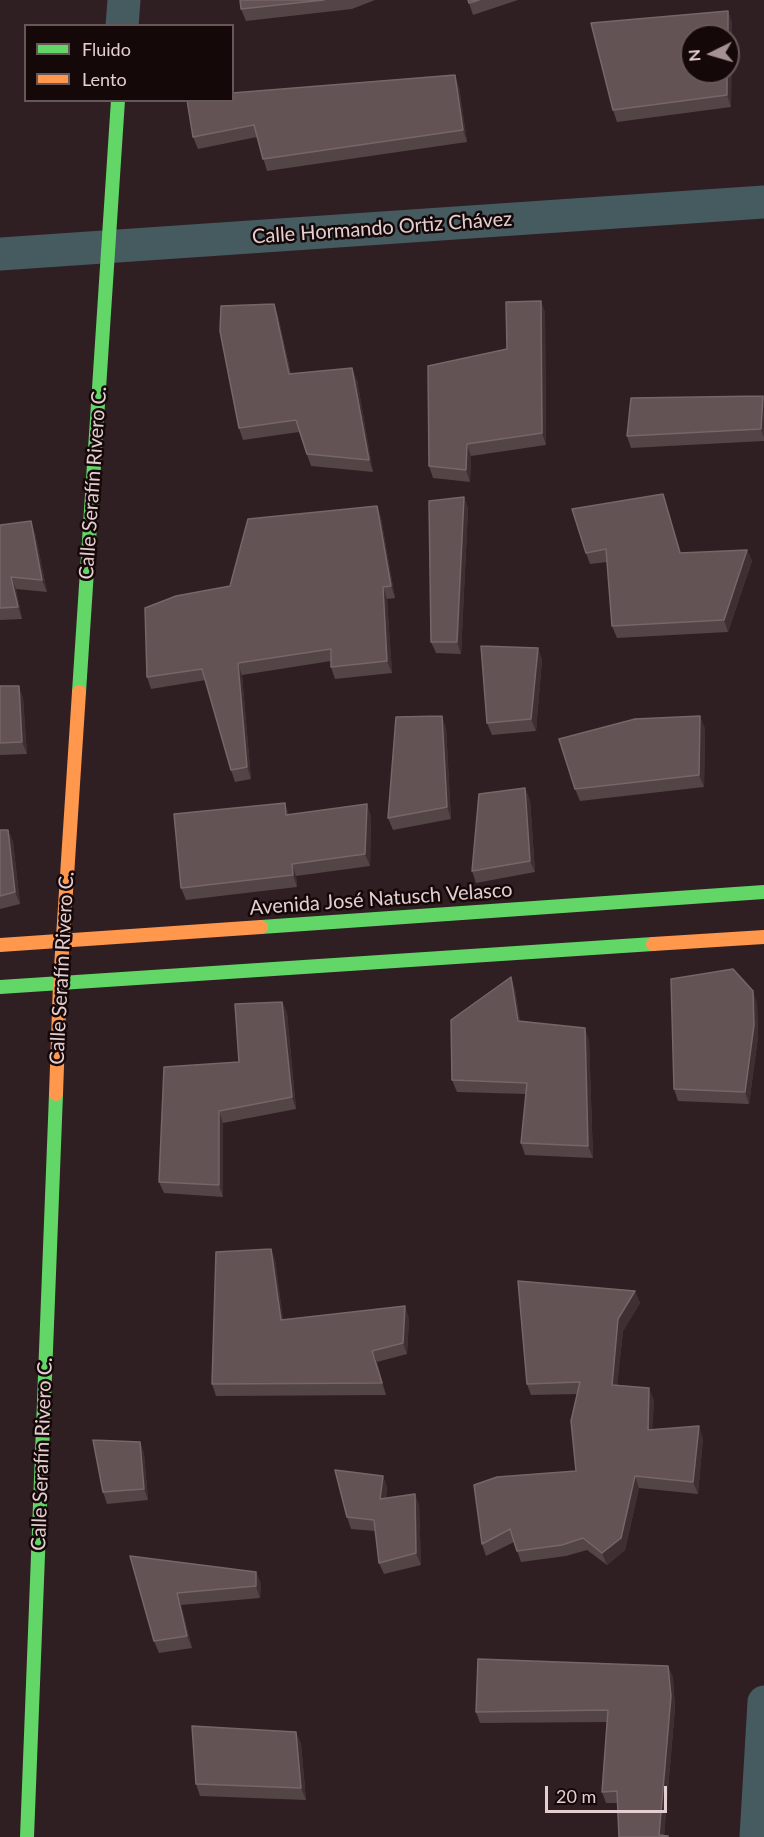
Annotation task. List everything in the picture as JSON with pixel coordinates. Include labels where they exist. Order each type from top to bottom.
[{"type":"street","points":[[122,24],[124,0]]},
{"type":"street","name":"Calle Serafín Rivero C.","points":[[27,1837],[60,983],[118,102]]},
{"type":"street","name":"Calle Hormando Ortiz Chávez","points":[[0,254],[764,202]]},
{"type":"street","name":"Avenida José Natusch Velasco","points":[[0,945],[764,892]]},
{"type":"street","points":[[0,987],[764,937]]},
{"type":"street","points":[[756,1837],[764,1702]]},
{"type":"building","points":[[240,0],[324,0],[241,9]]},
{"type":"building","points":[[728,11],[728,24],[680,24],[680,84],[727,84],[727,95],[613,110],[591,23]]},
{"type":"building","points":[[455,75],[463,130],[263,159],[254,125],[193,137],[187,102],[234,102],[234,93]]},
{"type":"building","points":[[541,301],[542,433],[467,444],[466,470],[429,466],[428,366],[507,349],[506,302]]},
{"type":"building","points":[[274,304],[289,374],[352,368],[369,460],[307,454],[296,420],[239,428],[220,331],[221,306]]},
{"type":"building","points":[[763,396],[761,429],[627,436],[631,398]]},
{"type":"building","points":[[663,494],[680,553],[747,550],[724,620],[612,626],[606,549],[586,553],[572,509]]},
{"type":"building","points":[[464,497],[457,642],[431,642],[429,501]]},
{"type":"building","points":[[377,506],[391,586],[383,587],[387,661],[331,667],[331,649],[238,663],[247,767],[231,770],[202,669],[147,677],[145,608],[176,596],[230,586],[248,519]]},
{"type":"building","points":[[31,521],[42,580],[11,577],[18,607],[0,608],[0,525]]},
{"type":"building","points":[[481,646],[538,648],[531,719],[487,723]]},
{"type":"building","points":[[0,686],[19,686],[22,742],[0,743]]},
{"type":"building","points":[[442,716],[447,807],[388,818],[396,717]]},
{"type":"building","points":[[700,716],[699,775],[575,789],[559,739],[635,719]]},
{"type":"building","points":[[525,788],[530,861],[472,871],[479,794]]},
{"type":"building","points":[[285,803],[286,815],[367,804],[365,854],[292,864],[293,875],[181,888],[174,814]]},
{"type":"building","points":[[0,830],[8,830],[15,892],[0,896]]},
{"type":"building","points":[[733,969],[753,991],[754,1025],[745,1092],[674,1089],[671,979]]},
{"type":"building","points":[[511,977],[518,1021],[585,1028],[588,1146],[521,1143],[527,1083],[452,1080],[451,1020]]},
{"type":"building","points":[[282,1002],[292,1097],[219,1111],[219,1185],[159,1182],[164,1067],[239,1062],[235,1004]]},
{"type":"building","points":[[271,1249],[281,1320],[405,1306],[403,1343],[372,1351],[382,1383],[212,1384],[216,1252]]},
{"type":"building","points":[[518,1281],[635,1291],[618,1319],[612,1385],[649,1388],[648,1430],[699,1426],[693,1482],[635,1476],[621,1538],[602,1553],[583,1538],[562,1545],[517,1551],[510,1529],[482,1544],[474,1485],[497,1477],[576,1471],[571,1421],[580,1382],[527,1384]]},
{"type":"building","points":[[93,1440],[140,1442],[144,1489],[103,1492]]},
{"type":"building","points":[[335,1470],[383,1476],[380,1499],[415,1494],[416,1553],[379,1563],[374,1520],[347,1517]]},
{"type":"building","points":[[130,1556],[256,1572],[256,1586],[177,1593],[187,1636],[154,1641]]},
{"type":"building","points":[[478,1659],[668,1666],[671,1696],[659,1835],[668,1837],[619,1837],[617,1791],[602,1792],[608,1710],[476,1712]]},
{"type":"building","points":[[192,1726],[296,1732],[301,1788],[196,1784]]},
{"type":"traffic: fast","points":[[79,692],[118,102]]},
{"type":"traffic: fast","points":[[261,927],[764,892]]},
{"type":"traffic: fast","points":[[0,987],[653,944]]},
{"type":"traffic: fast","points":[[27,1837],[56,1094]]},
{"type":"traffic: slow","points":[[56,1094],[60,983],[79,692]]},
{"type":"traffic: slow","points":[[0,945],[261,927]]},
{"type":"traffic: slow","points":[[653,944],[764,937]]}]
